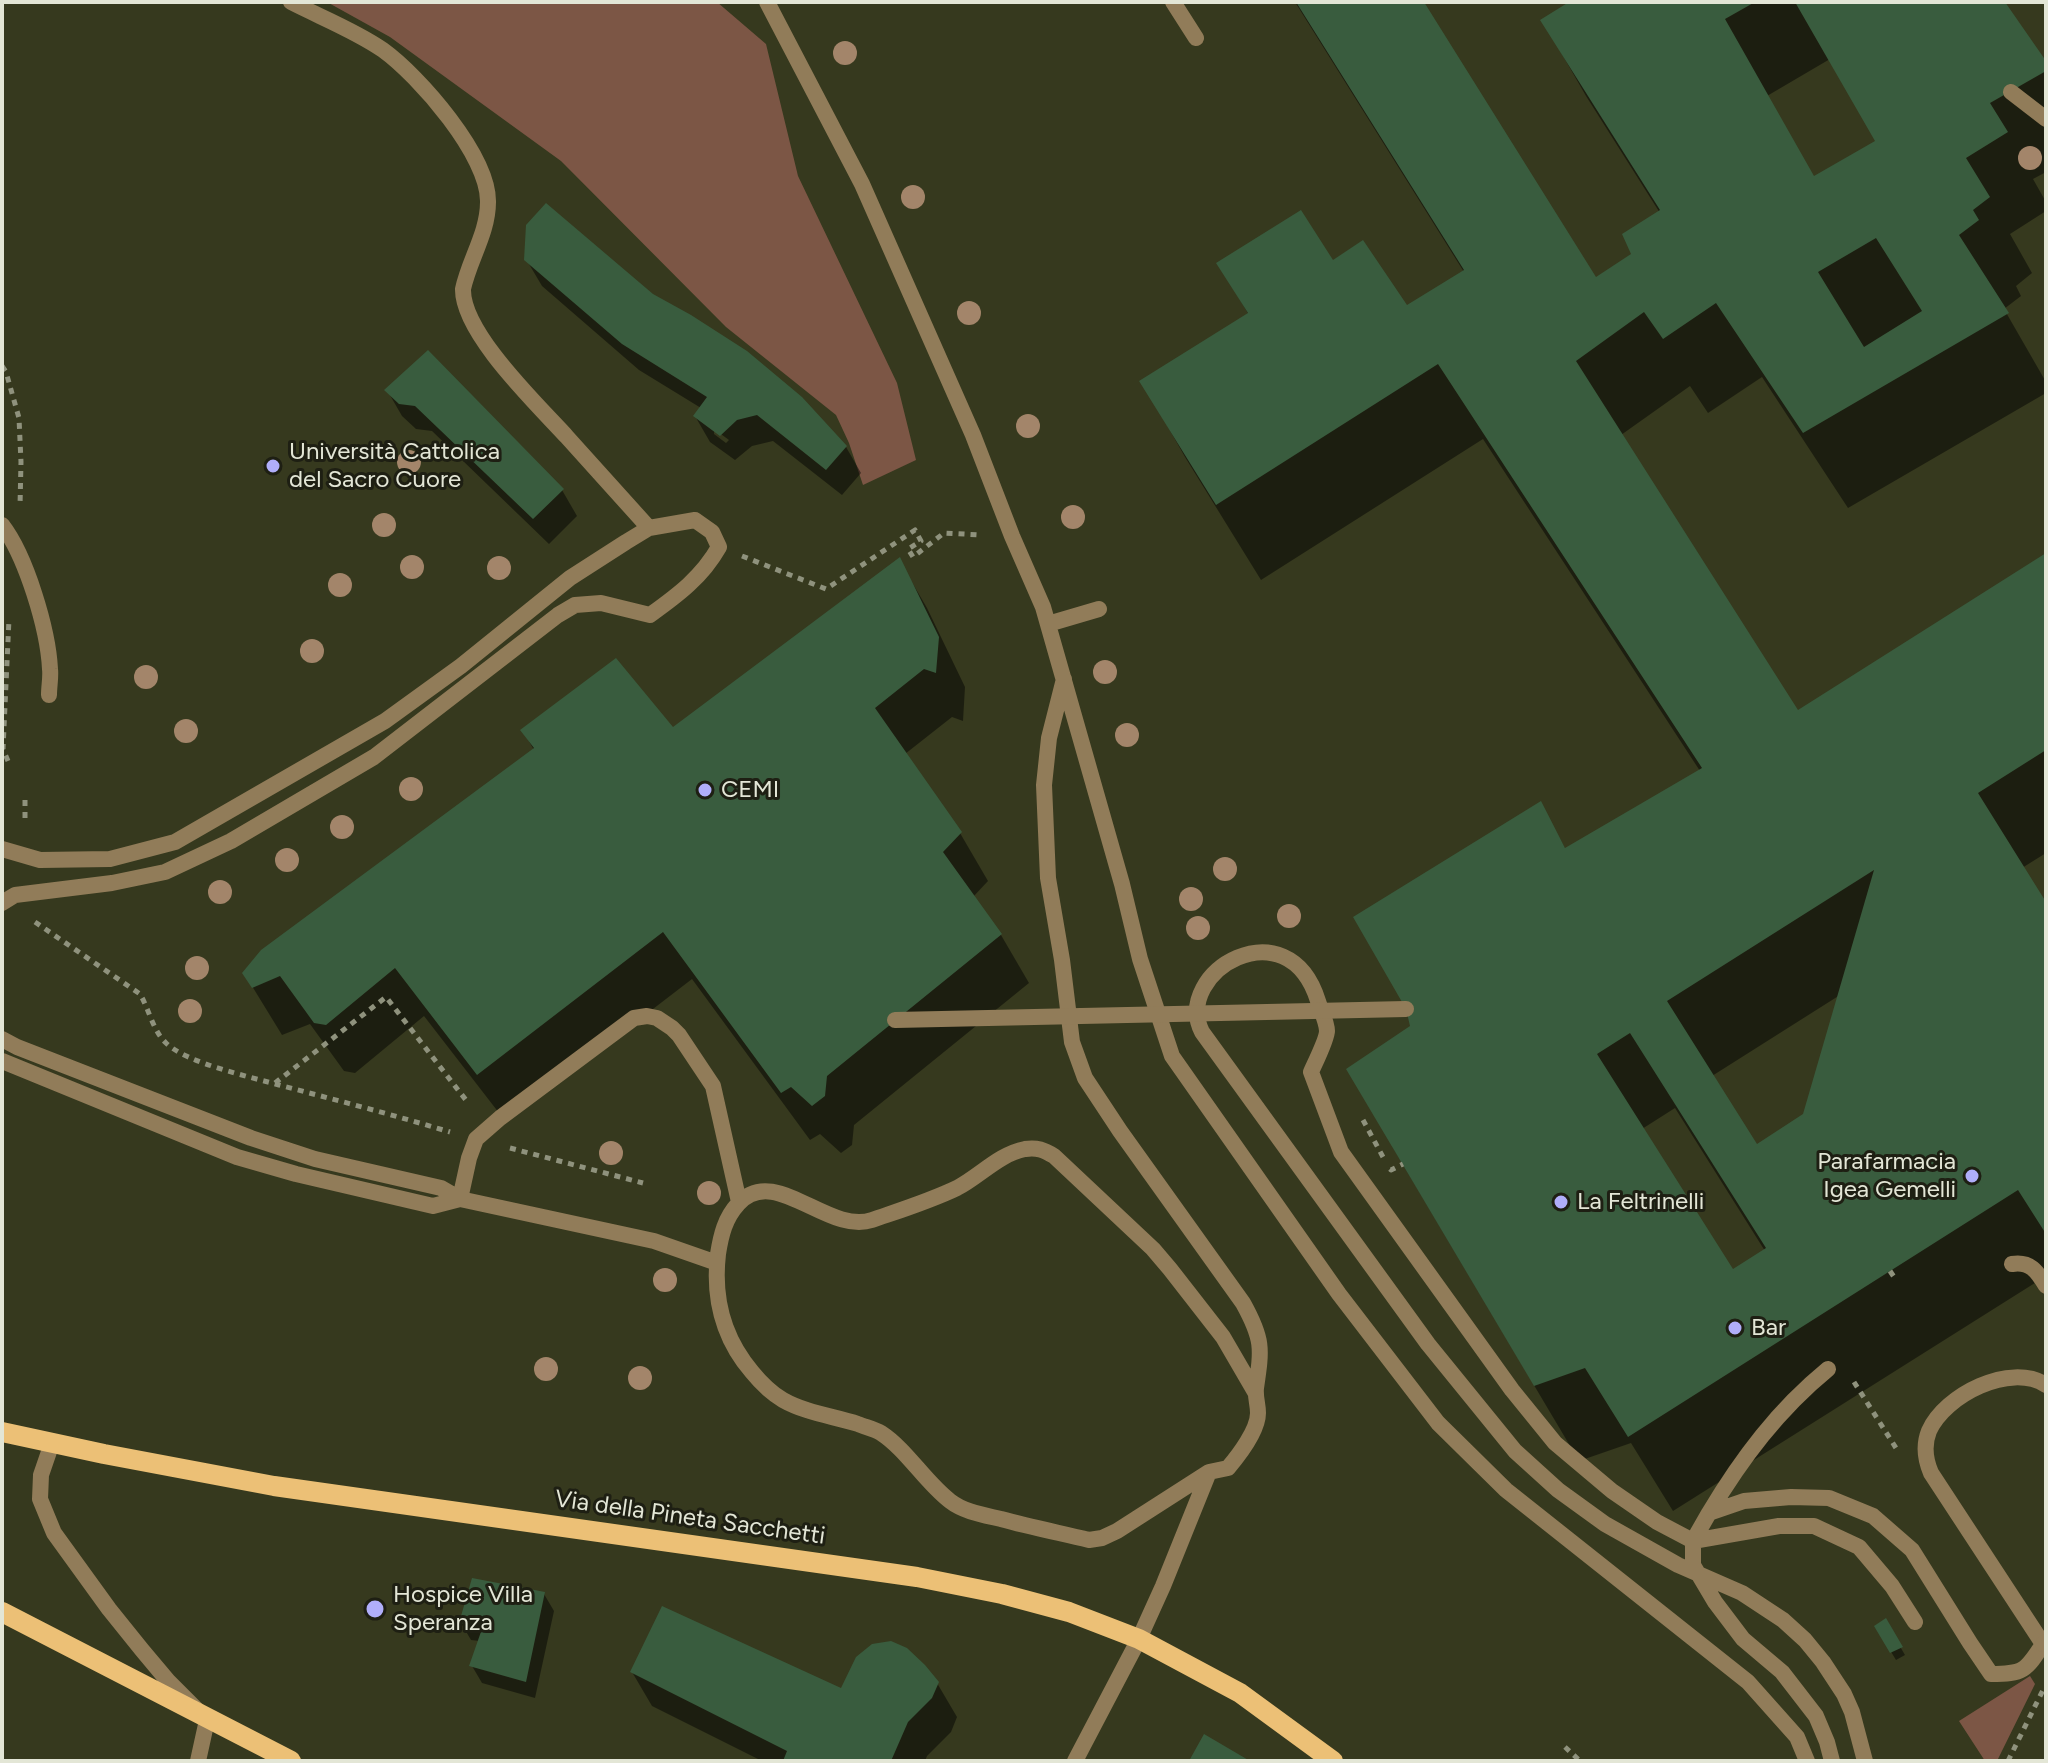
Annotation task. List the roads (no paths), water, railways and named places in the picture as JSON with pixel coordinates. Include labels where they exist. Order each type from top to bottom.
[{"type":"main road","name":"Via della Pineta Sacchetti","points":[[2,1432],[274,1486],[917,1577],[1002,1594],[1069,1612],[1139,1639],[1240,1693],[1333,1761]]},
{"type":"main road","points":[[2,1612],[291,1761]]},
{"type":"street","points":[[291,2],[383,50],[427,90],[454,127],[481,171],[488,194],[486,221],[463,289],[462,298],[471,320],[499,362],[649,528]]},
{"type":"street","points":[[767,2],[862,184],[973,435],[1043,607],[1122,884],[1140,959],[1172,1056],[1339,1294],[1438,1423],[1506,1490],[1748,1682],[1797,1737],[1807,1761]]},
{"type":"street","points":[[1173,2],[1196,38]]},
{"type":"street","points":[[2011,92],[2046,119]]},
{"type":"street","points":[[2,849],[40,860],[110,859],[175,842],[385,721],[461,666],[570,578],[649,528],[695,520],[712,532],[719,547],[708,566],[684,591],[650,615],[601,603],[575,605],[558,615],[374,757],[231,841],[165,872],[112,883],[15,895],[2,903]]},
{"type":"street","points":[[2,525],[15,543],[44,631],[50,670],[49,695]]},
{"type":"street","points":[[1048,624],[1099,609]]},
{"type":"street","points":[[1064,679],[1049,738],[1044,785],[1048,878],[1072,1042],[1085,1078],[1255,1324],[1261,1356],[1255,1392],[1258,1416],[1243,1449],[1228,1468],[1209,1472],[1117,1531],[1097,1540],[1089,1540],[962,1508],[944,1496],[882,1433],[794,1405],[772,1393],[742,1359],[728,1336],[718,1298],[717,1263],[722,1231],[739,1202],[756,1192],[773,1192],[840,1221],[859,1224],[929,1201],[960,1186],[1001,1159],[1035,1148],[1054,1156],[1153,1249],[1223,1337],[1255,1392]]},
{"type":"street","points":[[1865,1761],[1844,1694],[1805,1640],[1783,1620],[1742,1593],[1678,1565],[1586,1512],[1529,1466],[1499,1433],[1428,1344],[1202,1032],[1198,1018],[1199,1004],[1202,990],[1209,979],[1231,960],[1250,953],[1274,954],[1293,962],[1309,977],[1327,1031],[1311,1072],[1341,1152],[1512,1390],[1555,1443],[1612,1491],[1657,1522],[1693,1541],[1779,1526],[1814,1526],[1859,1547],[1892,1586],[1915,1622]]},
{"type":"street","points":[[895,1020],[1406,1009]]},
{"type":"street","points":[[460,1199],[476,1139],[634,1018],[647,1016],[657,1018],[679,1035],[713,1086],[739,1202]]},
{"type":"street","points":[[2,1039],[251,1138],[315,1159],[441,1188],[460,1199],[654,1241],[717,1263]]},
{"type":"street","points":[[2,1061],[237,1157],[433,1206],[460,1199]]},
{"type":"street","points":[[2012,1264],[2031,1266],[2046,1286]]},
{"type":"street","points":[[1828,1369],[1806,1387],[1755,1442],[1734,1471],[1693,1541],[1693,1565],[1715,1602],[1743,1639],[1782,1672],[1816,1716],[1832,1761]]},
{"type":"street","points":[[1709,1513],[1744,1501],[1791,1497],[1829,1498],[1873,1516],[1912,1550],[1991,1674],[2015,1674],[2032,1661],[2044,1643],[1931,1473],[1925,1459],[1925,1446],[1929,1431],[1946,1409],[1971,1390],[1986,1383],[2016,1378],[2046,1385]]},
{"type":"street","points":[[52,1443],[41,1475],[40,1499],[54,1533],[142,1650],[207,1720],[198,1761]]},
{"type":"street","points":[[1075,1761],[1139,1639],[1209,1472]]},
{"type":"place","name":"Università Cattolica del Sacro Cuore","points":[[273,466]]},
{"type":"place","name":"CEMI","points":[[705,790]]},
{"type":"place","name":"Parafarmacia Igea Gemelli","points":[[1972,1176]]},
{"type":"place","name":"La Feltrinelli","points":[[1561,1202]]},
{"type":"place","name":"Bar","points":[[1735,1328]]},
{"type":"place","name":"Hospice Villa Speranza","points":[[375,1609]]}]
